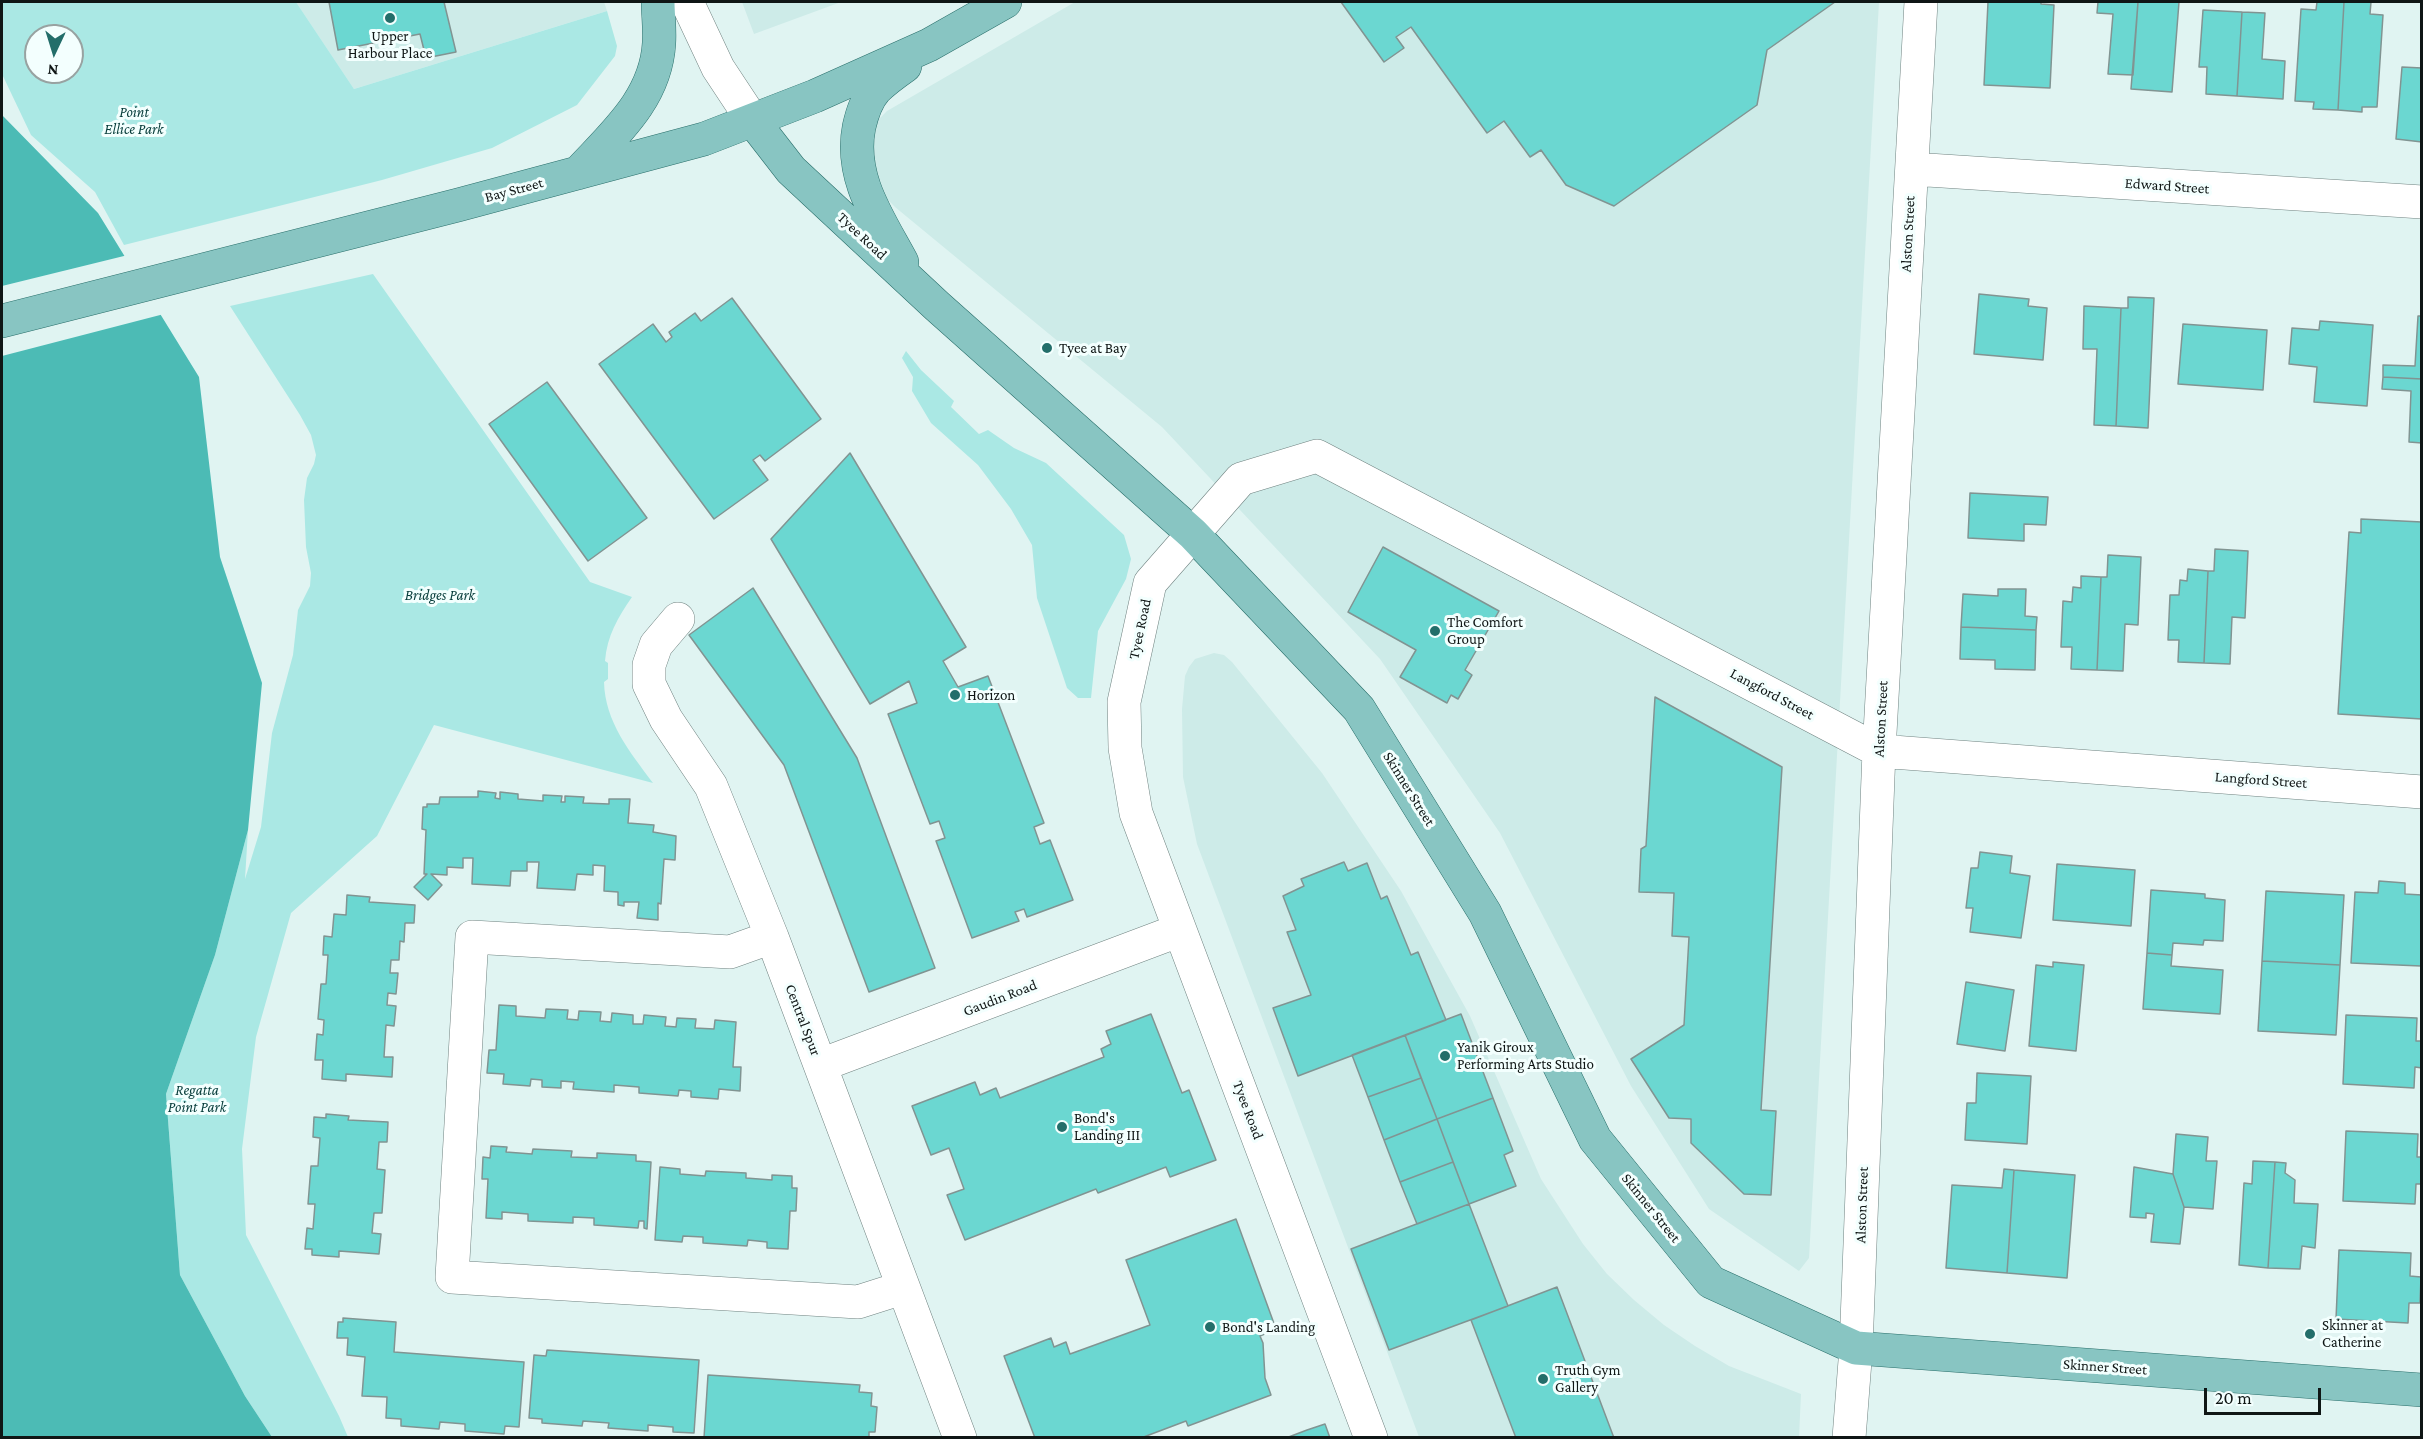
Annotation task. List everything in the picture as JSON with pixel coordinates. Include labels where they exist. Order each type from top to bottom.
[{"type":"main road","points":[[578,173],[635,112],[653,78],[659,44],[658,2]]},
{"type":"main road","name":"Bay Street","points":[[2,321],[458,205],[704,139],[815,96],[929,45],[1005,2]]},
{"type":"main road","points":[[916,287],[864,192],[857,163],[858,135],[863,110],[875,90],[929,45]]},
{"type":"main road","name":"Tyee Road","points":[[753,121],[791,170],[916,287],[1194,534]]},
{"type":"main road","name":"Skinner Street","points":[[1194,534],[1359,709],[1485,914],[1595,1139],[1711,1282],[1856,1348],[2421,1390]]},
{"type":"street","name":"Tyee Road","points":[[687,2],[718,68],[753,121]]},
{"type":"street","name":"Alston Street","points":[[1849,1437],[1856,1348],[1879,751],[1921,2]]},
{"type":"street","name":"Edward Street","points":[[1912,169],[2421,202]]},
{"type":"street","name":"Langford Street","points":[[1194,534],[1241,479],[1317,456],[1879,751],[2421,792]]},
{"type":"street","name":"Tyee Road","points":[[1194,534],[1150,583],[1124,702],[1125,748],[1136,813],[1371,1437]]},
{"type":"street","name":"Central Spur","points":[[678,618],[657,645],[649,665],[649,684],[666,719],[711,786],[821,1065],[902,1288],[960,1437]]},
{"type":"street","name":"Gaudin Road","points":[[821,1065],[1180,930]]},
{"type":"street","points":[[772,937],[730,952],[472,937],[452,1277],[858,1302],[902,1288]]},
{"type":"shaded area","points":[[296,2],[604,2],[607,11],[354,89]]},
{"type":"shaded area","points":[[742,2],[841,2],[754,34]]},
{"type":"shaded area","points":[[1075,2],[1879,2],[1809,1258],[1799,1271],[1709,1209],[1631,1086],[1500,833],[1380,659],[1162,427],[895,207],[878,190],[867,161],[877,121],[887,111]]},
{"type":"shaded area","points":[[2,115],[98,213],[199,377],[220,557],[262,683],[248,830],[215,955],[166,1094],[180,1275],[245,1396],[272,1437],[2,1437]]},
{"type":"shaded area","points":[[1214,653],[1224,655],[1232,662],[1322,773],[1401,891],[1470,1016],[1541,1179],[1583,1244],[1607,1274],[1664,1325],[1729,1366],[1801,1394],[1799,1437],[1419,1437],[1197,844],[1183,777],[1182,709],[1185,676],[1189,667],[1195,659]]},
{"type":"green space","name":"Point Ellice Park","points":[[2,2],[296,2],[354,89],[607,11],[617,46],[615,56],[577,105],[492,148],[382,180],[124,245],[95,192],[31,135],[2,74]]},
{"type":"green space","name":"Bridges Park","points":[[373,274],[590,582],[632,597],[618,619],[608,643],[605,661],[608,663],[608,679],[604,682],[605,697],[620,736],[653,783],[434,725],[377,836],[291,913],[256,1037],[242,1149],[246,1235],[348,1437],[272,1437],[245,1396],[180,1275],[166,1094],[215,955],[248,830],[245,879],[261,827],[272,733],[293,655],[298,610],[310,586],[311,573],[306,547],[304,500],[307,478],[316,455],[311,435],[230,306]]},
{"type":"green space","points":[[906,351],[921,370],[954,401],[951,407],[979,434],[988,430],[1014,448],[1046,463],[1124,535],[1131,559],[1126,579],[1098,631],[1091,698],[1078,698],[1067,688],[1037,598],[1032,545],[1011,509],[978,465],[931,423],[912,391],[913,377],[902,358]]},
{"type":"pier","points":[[128,255],[164,314],[2,356],[2,286]]},
{"type":"building","name":"Upper Harbour Place","points":[[329,2],[444,2],[456,52],[426,58],[420,34],[338,50]]},
{"type":"building","points":[[1341,2],[1835,2],[1767,50],[1757,105],[1614,206],[1566,185],[1541,150],[1530,157],[1504,121],[1487,133],[1411,27],[1396,37],[1404,48],[1384,62]]},
{"type":"building","points":[[1988,2],[2041,2],[2041,4],[2054,5],[2050,88],[1984,85]]},
{"type":"building","points":[[2098,2],[2138,2],[2133,75],[2108,74],[2113,14],[2097,13]]},
{"type":"building","points":[[2138,2],[2179,2],[2172,92],[2131,89]]},
{"type":"building","points":[[2317,2],[2344,2],[2338,110],[2313,109],[2314,102],[2295,101],[2301,9],[2316,10]]},
{"type":"building","points":[[2344,2],[2371,2],[2370,14],[2383,15],[2377,107],[2362,107],[2362,112],[2338,110]]},
{"type":"building","points":[[2203,10],[2242,12],[2237,96],[2206,94],[2207,67],[2199,67]]},
{"type":"building","points":[[2242,12],[2265,13],[2262,59],[2285,61],[2283,99],[2237,96]]},
{"type":"building","points":[[2402,67],[2422,68],[2422,142],[2396,139]]},
{"type":"building","points":[[1979,294],[2029,299],[2028,306],[2047,308],[2043,360],[1974,354]]},
{"type":"building","points":[[2128,297],[2154,298],[2148,428],[2116,426],[2121,308],[2128,308]]},
{"type":"building","points":[[732,298],[821,419],[765,461],[760,455],[753,460],[768,480],[714,519],[599,364],[653,324],[666,342],[672,337],[669,332],[695,313],[701,321]]},
{"type":"building","points":[[2084,306],[2121,308],[2116,426],[2094,425],[2097,349],[2083,349]]},
{"type":"building","points":[[2418,316],[2422,316],[2422,379],[2383,377],[2383,365],[2415,366]]},
{"type":"building","points":[[2320,321],[2373,325],[2367,406],[2314,402],[2317,367],[2289,364],[2292,328],[2319,330]]},
{"type":"building","points":[[2183,324],[2267,330],[2263,390],[2178,384]]},
{"type":"building","points":[[2383,377],[2422,379],[2422,443],[2409,442],[2411,391],[2382,389]]},
{"type":"building","points":[[547,382],[647,518],[588,561],[489,424]]},
{"type":"building","name":"Horizon","points":[[850,453],[966,647],[943,661],[958,687],[988,676],[1044,823],[1034,827],[1040,844],[1050,840],[1073,900],[1027,917],[1024,909],[1015,912],[1019,921],[972,938],[936,841],[945,838],[939,821],[930,824],[888,714],[917,703],[909,681],[870,704],[771,539]]},
{"type":"building","points":[[1970,493],[2048,497],[2046,525],[2024,524],[2024,541],[1968,538]]},
{"type":"building","points":[[2361,519],[2422,522],[2422,719],[2338,714],[2349,532],[2361,533]]},
{"type":"building","name":"The Comfort Group","points":[[1383,547],[1499,611],[1465,670],[1472,675],[1458,699],[1451,695],[1447,703],[1400,677],[1416,650],[1348,612]]},
{"type":"building","points":[[2215,549],[2248,551],[2245,618],[2232,617],[2230,664],[2204,663],[2208,571],[2214,571]]},
{"type":"building","points":[[2108,555],[2141,557],[2138,625],[2125,624],[2123,671],[2097,670],[2101,577],[2107,577]]},
{"type":"building","points":[[2188,569],[2208,571],[2204,663],[2178,662],[2179,640],[2168,640],[2170,595],[2179,595],[2180,580],[2187,581]]},
{"type":"building","points":[[2081,576],[2101,577],[2097,670],[2071,669],[2072,647],[2061,647],[2063,601],[2072,602],[2073,587],[2081,588]]},
{"type":"building","points":[[753,588],[857,758],[935,968],[869,992],[784,765],[689,635]]},
{"type":"building","points":[[1998,589],[2026,589],[2025,616],[2037,617],[2036,630],[1961,627],[1963,594],[1998,596]]},
{"type":"building","points":[[1961,627],[2036,630],[2035,670],[1995,669],[1995,660],[1960,659]]},
{"type":"building","points":[[1655,697],[1782,767],[1761,1110],[1776,1111],[1771,1195],[1744,1194],[1691,1143],[1691,1119],[1669,1118],[1631,1059],[1684,1025],[1689,937],[1672,936],[1674,893],[1639,892],[1641,849],[1646,846]]},
{"type":"building","points":[[478,791],[496,793],[495,798],[500,799],[500,792],[518,794],[518,799],[543,801],[543,795],[562,796],[561,802],[565,802],[565,796],[584,797],[583,803],[609,804],[609,799],[630,799],[628,823],[654,825],[653,832],[676,836],[675,860],[664,859],[658,920],[637,918],[639,902],[624,902],[624,906],[618,905],[618,892],[604,891],[605,866],[593,865],[593,875],[577,874],[575,890],[537,888],[539,862],[527,862],[527,871],[511,871],[510,886],[472,884],[473,858],[463,858],[463,868],[447,867],[447,875],[431,874],[442,885],[428,900],[414,887],[427,874],[424,874],[426,830],[422,829],[423,807],[427,807],[427,804],[439,804],[440,797],[478,797]]},
{"type":"building","points":[[1980,852],[2012,856],[2010,873],[2030,876],[2021,938],[1970,932],[1973,908],[1966,908],[1971,868],[1978,868]]},
{"type":"building","points":[[1344,862],[1348,871],[1367,863],[1381,899],[1387,896],[1411,955],[1418,952],[1446,1020],[1298,1076],[1273,1008],[1311,995],[1287,932],[1296,930],[1283,896],[1304,886],[1301,879]]},
{"type":"building","points":[[2057,864],[2135,870],[2131,926],[2053,920]]},
{"type":"building","points":[[2379,881],[2405,883],[2405,894],[2422,895],[2421,966],[2351,963],[2355,892],[2378,893]]},
{"type":"building","points":[[2151,890],[2205,894],[2205,898],[2225,900],[2223,941],[2204,940],[2203,945],[2173,943],[2172,955],[2147,953]]},
{"type":"building","points":[[2266,891],[2344,895],[2340,965],[2262,961]]},
{"type":"building","points":[[347,895],[370,897],[369,902],[415,905],[414,923],[405,923],[404,942],[400,941],[399,960],[391,960],[390,973],[398,973],[396,994],[388,993],[387,1005],[396,1006],[394,1026],[386,1025],[384,1057],[393,1057],[392,1077],[346,1074],[346,1081],[322,1079],[323,1060],[315,1060],[317,1034],[323,1035],[324,1020],[318,1019],[321,984],[326,984],[328,955],[323,955],[324,936],[332,937],[334,914],[346,915]]},
{"type":"building","points":[[2147,953],[2172,955],[2171,966],[2223,970],[2220,1014],[2143,1009]]},
{"type":"building","points":[[2262,961],[2340,965],[2336,1035],[2258,1031]]},
{"type":"building","points":[[2053,962],[2084,965],[2076,1051],[2029,1046],[2036,965],[2053,967]]},
{"type":"building","points":[[1966,982],[2014,990],[2005,1051],[1957,1044]]},
{"type":"building","points":[[499,1005],[516,1006],[516,1016],[545,1018],[546,1009],[568,1010],[567,1019],[578,1020],[579,1011],[601,1012],[600,1021],[611,1022],[612,1013],[633,1015],[633,1024],[643,1024],[644,1015],[666,1017],[665,1026],[676,1027],[677,1018],[696,1019],[695,1028],[714,1029],[715,1020],[736,1022],[733,1067],[741,1067],[740,1091],[719,1089],[718,1099],[691,1097],[691,1091],[679,1090],[678,1096],[639,1093],[639,1087],[614,1085],[614,1092],[573,1089],[574,1082],[561,1081],[561,1088],[542,1087],[542,1080],[531,1079],[530,1086],[503,1084],[504,1074],[487,1073],[489,1050],[496,1050]]},
{"type":"building","name":"Bond's Landing III","points":[[1151,1014],[1182,1093],[1189,1090],[1216,1160],[1170,1177],[1166,1167],[1098,1193],[1096,1189],[965,1240],[947,1195],[964,1189],[949,1148],[931,1155],[912,1106],[975,1082],[980,1095],[996,1088],[1000,1098],[1104,1057],[1101,1049],[1111,1044],[1106,1031]]},
{"type":"building","name":"Yanik Giroux Performing Arts Studio","points":[[1461,1014],[1493,1098],[1437,1119],[1405,1035]]},
{"type":"building","points":[[2346,1015],[2417,1018],[2416,1041],[2422,1041],[2422,1068],[2415,1067],[2414,1088],[2343,1084]]},
{"type":"building","points":[[1405,1035],[1421,1078],[1368,1097],[1352,1055]]},
{"type":"building","points":[[1977,1073],[2031,1076],[2027,1144],[1965,1140],[1967,1103],[1976,1103]]},
{"type":"building","points":[[1421,1078],[1437,1119],[1384,1140],[1368,1097]]},
{"type":"building","points":[[1493,1098],[1513,1151],[1504,1155],[1516,1186],[1469,1204],[1437,1119]]},
{"type":"building","points":[[326,1114],[349,1116],[348,1120],[388,1122],[387,1142],[379,1142],[377,1169],[385,1170],[382,1213],[374,1213],[372,1233],[381,1234],[379,1254],[339,1251],[339,1257],[312,1255],[312,1249],[305,1249],[307,1228],[313,1229],[315,1204],[308,1204],[311,1166],[318,1166],[320,1138],[313,1137],[314,1117],[326,1118]]},
{"type":"building","points":[[1437,1119],[1453,1162],[1400,1182],[1384,1140]]},
{"type":"building","points":[[2346,1131],[2418,1134],[2417,1157],[2422,1157],[2422,1184],[2416,1184],[2415,1204],[2343,1201]]},
{"type":"building","points":[[2176,1134],[2208,1137],[2206,1161],[2217,1161],[2213,1209],[2184,1207],[2173,1174]]},
{"type":"building","points":[[491,1146],[507,1147],[506,1152],[532,1154],[533,1149],[572,1151],[571,1157],[597,1158],[597,1153],[636,1155],[636,1161],[651,1162],[647,1229],[644,1228],[644,1221],[639,1221],[638,1228],[594,1225],[594,1218],[573,1217],[573,1223],[528,1221],[528,1214],[502,1212],[502,1219],[486,1218],[488,1179],[482,1179],[483,1157],[490,1158]]},
{"type":"building","points":[[2253,1161],[2275,1162],[2268,1268],[2239,1265],[2244,1183],[2252,1184]]},
{"type":"building","points":[[1453,1162],[1469,1204],[1417,1224],[1400,1182]]},
{"type":"building","points":[[2275,1162],[2286,1163],[2285,1173],[2295,1180],[2294,1203],[2318,1204],[2315,1248],[2302,1246],[2300,1269],[2268,1268]]},
{"type":"building","points":[[660,1167],[680,1169],[680,1174],[705,1176],[706,1171],[746,1173],[746,1178],[772,1180],[772,1175],[792,1176],[792,1188],[797,1188],[796,1211],[790,1211],[788,1249],[767,1248],[767,1242],[748,1240],[747,1246],[703,1243],[703,1237],[683,1236],[682,1242],[655,1240]]},
{"type":"building","points":[[2134,1167],[2173,1174],[2184,1207],[2180,1244],[2151,1242],[2154,1214],[2146,1213],[2146,1218],[2130,1217]]},
{"type":"building","points":[[2004,1169],[2014,1170],[2007,1273],[1946,1268],[1952,1185],[2002,1188]]},
{"type":"building","points":[[2014,1170],[2075,1175],[2067,1278],[2007,1273]]},
{"type":"building","points":[[1469,1204],[1508,1306],[1389,1350],[1351,1249]]},
{"type":"building","name":"Bond's Landing","points":[[1236,1219],[1276,1329],[1260,1336],[1263,1343],[1265,1378],[1271,1395],[1188,1426],[1186,1421],[1141,1438],[1035,1438],[1004,1356],[1051,1338],[1054,1347],[1066,1342],[1070,1354],[1150,1325],[1126,1260]]},
{"type":"building","points":[[2339,1250],[2411,1253],[2410,1276],[2421,1277],[2420,1303],[2409,1303],[2408,1323],[2336,1319]]},
{"type":"building","name":"Truth Gym Gallery","points":[[1557,1287],[1614,1438],[1516,1438],[1471,1320]]},
{"type":"building","points":[[343,1318],[396,1322],[394,1352],[524,1362],[519,1427],[505,1426],[504,1434],[465,1431],[465,1424],[440,1422],[439,1429],[401,1426],[401,1419],[386,1418],[387,1397],[362,1396],[365,1357],[347,1355],[348,1338],[337,1338],[338,1322],[343,1322]]},
{"type":"building","points":[[547,1350],[699,1360],[694,1433],[673,1432],[673,1427],[648,1425],[648,1431],[608,1428],[609,1423],[583,1421],[582,1426],[542,1423],[542,1419],[529,1418],[534,1355],[546,1356]]},
{"type":"building","points":[[708,1375],[860,1385],[859,1392],[872,1393],[871,1406],[877,1407],[875,1432],[869,1432],[869,1438],[704,1438]]},
{"type":"building","points":[[1325,1424],[1330,1438],[1286,1438],[1307,1430]]},
{"type":"place","name":"Upper Harbour Place","points":[[390,18]]},
{"type":"place","name":"Tyee at Bay","points":[[1047,348]]},
{"type":"place","name":"The Comfort Group","points":[[1435,631]]},
{"type":"place","name":"Horizon","points":[[955,695]]},
{"type":"place","name":"Yanik Giroux Performing Arts Studio","points":[[1445,1056]]},
{"type":"place","name":"Bond's Landing III","points":[[1062,1127]]},
{"type":"place","name":"Bond's Landing","points":[[1210,1327]]},
{"type":"place","name":"Skinner at Catherine","points":[[2310,1334]]},
{"type":"place","name":"Truth Gym Gallery","points":[[1543,1379]]},
{"type":"park label","name":"Regatta Point Park","points":[[197,1098]]}]
